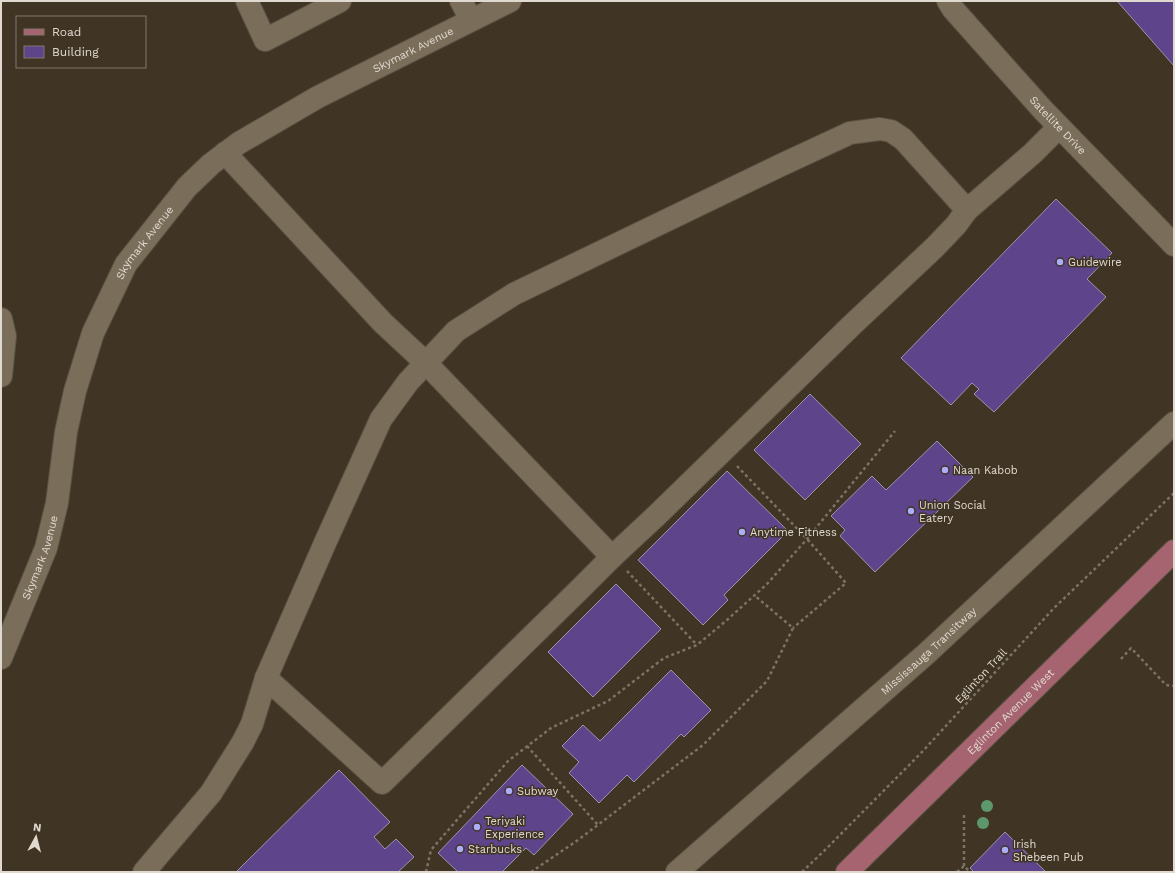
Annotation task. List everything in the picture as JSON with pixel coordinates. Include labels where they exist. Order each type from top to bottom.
[{"type":"main road","name":"Eglinton Avenue West","points":[[847,872],[1174,551]]},
{"type":"street","points":[[246,1],[266,40],[340,1]]},
{"type":"street","points":[[461,1],[471,20]]},
{"type":"street","name":"Skymark Avenue","points":[[1,658],[46,548],[57,503],[66,432],[74,391],[93,333],[126,264],[187,187],[211,164],[239,143],[318,97],[510,1]]},
{"type":"street","name":"Satellite Drive","points":[[948,1],[953,9],[1037,104],[1174,245]]},
{"type":"street","points":[[266,678],[382,783],[578,592],[612,556],[934,248],[956,225],[967,210],[1032,154],[1059,127]]},
{"type":"street","points":[[144,872],[211,793],[243,742],[252,724],[266,678],[381,419],[408,382],[456,331],[514,294],[786,162],[850,133],[880,129],[890,130],[903,139],[967,210]]},
{"type":"street","points":[[225,154],[382,323],[426,363],[612,556]]},
{"type":"street","points":[[1,319],[5,336],[1,376]]},
{"type":"street","name":"Mississauga Transitway","points":[[677,872],[926,654],[1174,423]]},
{"type":"path","points":[[426,872],[430,850],[508,761],[551,728],[608,701],[664,658],[697,644],[727,620],[767,584],[807,539],[895,431]]},
{"type":"path","points":[[531,872],[578,840],[703,745],[767,681],[792,628],[846,583],[807,539],[722,451]]},
{"type":"path","name":"Eglinton Trail","points":[[802,872],[838,838],[922,752],[1054,608],[1174,493]]},
{"type":"path","points":[[612,556],[697,644]]},
{"type":"path","points":[[754,595],[792,628]]},
{"type":"path","points":[[1121,659],[1131,648],[1166,685],[1174,686]]},
{"type":"path","points":[[528,746],[598,825]]},
{"type":"path","points":[[964,815],[964,866],[970,872]]},
{"type":"path","points":[[957,872],[964,866]]},
{"type":"building","points":[[1117,1],[1174,1],[1174,66]]},
{"type":"building","points":[[1056,199],[1112,253],[1087,279],[1106,297],[994,412],[974,394],[979,389],[972,383],[951,405],[901,358]]},
{"type":"building","points":[[810,394],[861,444],[805,500],[754,450]]},
{"type":"building","points":[[937,441],[973,477],[875,572],[840,536],[845,530],[831,516],[872,476],[886,490]]},
{"type":"building","points":[[727,471],[788,531],[724,595],[728,600],[703,625],[638,560]]},
{"type":"building","points":[[616,584],[661,629],[593,697],[548,652]]},
{"type":"building","points":[[671,670],[711,710],[684,737],[681,734],[634,782],[627,775],[599,803],[569,773],[579,762],[562,746],[583,725],[600,741]]},
{"type":"building","points":[[522,765],[573,814],[534,855],[526,848],[502,872],[458,872],[438,853]]},
{"type":"building","points":[[339,770],[390,822],[374,837],[385,849],[396,839],[414,857],[398,872],[236,872]]},
{"type":"building","name":"Irish Shebeen Pub","points":[[1005,832],[1046,872],[974,872],[970,868]]},
{"type":"place","name":"Guidewire","points":[[1060,262]]},
{"type":"place","name":"Naan Kabob","points":[[945,470]]},
{"type":"place","name":"Union Social Eatery","points":[[911,511]]},
{"type":"place","name":"Anytime Fitness","points":[[742,532]]},
{"type":"place","name":"Subway","points":[[509,791]]},
{"type":"place","name":"Teriyaki Experience","points":[[477,827]]},
{"type":"place","name":"Starbucks","points":[[460,849]]},
{"type":"place","name":"Irish Shebeen Pub","points":[[1005,850]]}]
